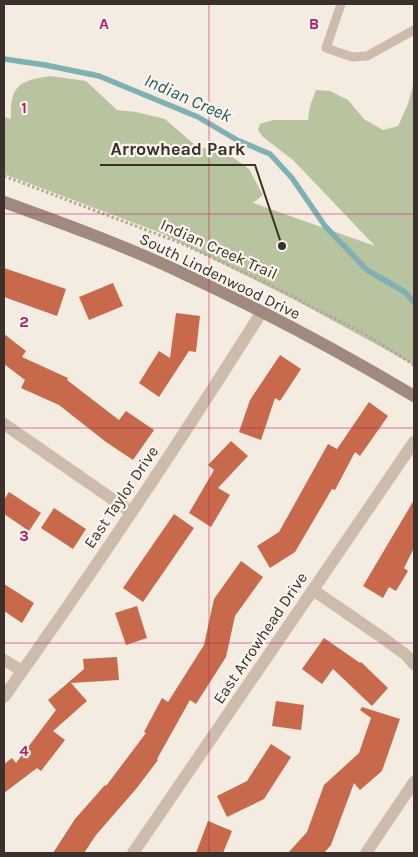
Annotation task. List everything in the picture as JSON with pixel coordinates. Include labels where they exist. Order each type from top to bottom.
[{"type":"street","name":"South Lindenwood Drive","points":[[4,202],[90,234],[176,270],[353,359],[414,396]]},
{"type":"street","name":"East Taylor Drive","points":[[4,696],[203,405],[261,313]]},
{"type":"street","points":[[4,424],[131,512]]},
{"type":"street","name":"East Arrowhead Drive","points":[[134,853],[414,442]]},
{"type":"street","points":[[313,590],[383,638],[406,655],[414,664]]},
{"type":"street","points":[[4,660],[22,672]]},
{"type":"street","points":[[366,853],[414,782]]},
{"type":"lane","points":[[341,4],[326,48],[352,57],[367,56],[414,30]]},
{"type":"path","name":"Indian Creek Trail","points":[[4,176],[183,244],[266,283],[363,333],[414,365]]},
{"type":"green space","points":[[50,76],[86,81],[117,110],[136,112],[165,119],[196,146],[227,153],[249,169],[263,195],[253,203],[375,246],[293,160],[263,137],[258,130],[260,124],[273,120],[308,120],[310,106],[316,90],[330,91],[348,100],[364,119],[383,130],[398,126],[408,104],[414,82],[414,365],[297,301],[161,233],[4,174],[4,117],[11,119],[12,99],[15,92],[24,83]]},
{"type":"building","points":[[4,268],[66,289],[57,316],[4,297]]},
{"type":"building","points":[[113,283],[123,306],[89,320],[79,297]]},
{"type":"building","points":[[176,313],[200,316],[196,352],[189,351],[159,397],[139,383],[159,351],[170,358]]},
{"type":"building","points":[[4,334],[26,351],[22,357],[68,378],[67,380],[119,420],[126,411],[154,430],[133,460],[106,442],[59,405],[21,388],[25,380],[4,364]]},
{"type":"building","points":[[280,355],[301,369],[280,401],[275,398],[261,440],[239,432],[250,400]]},
{"type":"building","points":[[369,402],[388,416],[360,456],[355,452],[335,490],[332,489],[295,552],[270,568],[257,546],[279,532],[328,444],[337,449]]},
{"type":"building","points":[[231,441],[248,456],[218,488],[230,495],[211,527],[189,513],[214,470],[208,465]]},
{"type":"building","points":[[9,492],[41,513],[29,531],[4,514],[4,500]]},
{"type":"building","points":[[414,500],[414,548],[404,568],[408,571],[396,591],[389,587],[383,598],[363,586]]},
{"type":"building","points":[[54,508],[86,529],[73,549],[41,528]]},
{"type":"building","points":[[174,514],[194,528],[143,602],[123,588]]},
{"type":"building","points":[[241,561],[263,577],[235,616],[226,657],[196,704],[190,700],[158,760],[136,789],[96,835],[84,853],[53,853],[75,819],[106,786],[146,733],[144,732],[162,698],[168,702],[204,645],[214,599]]},
{"type":"building","points":[[4,584],[34,603],[22,623],[4,611]]},
{"type":"building","points":[[137,606],[147,638],[126,645],[115,613]]},
{"type":"building","points":[[324,638],[361,662],[388,688],[372,706],[333,669],[322,684],[302,669]]},
{"type":"building","points":[[117,657],[119,680],[71,683],[87,701],[53,731],[65,740],[41,771],[37,768],[4,793],[4,764],[12,758],[16,763],[56,710],[48,700],[84,669],[83,659]]},
{"type":"building","points":[[276,701],[304,705],[301,730],[272,726]]},
{"type":"building","points":[[362,707],[400,719],[382,771],[360,790],[354,783],[331,845],[324,853],[288,853],[307,832],[324,785],[359,753],[371,718],[360,710]]},
{"type":"building","points":[[271,744],[291,757],[264,799],[227,817],[217,796],[247,781]]},
{"type":"building","points":[[208,821],[232,831],[223,853],[196,853]]},
{"type":"waterway","name":"Indian Creek","points":[[4,59],[99,76],[198,117],[237,140],[270,154],[292,178],[325,226],[367,270],[405,292],[414,302]]},
{"type":"place","name":"Arrowhead Park","points":[[282,246]]}]
